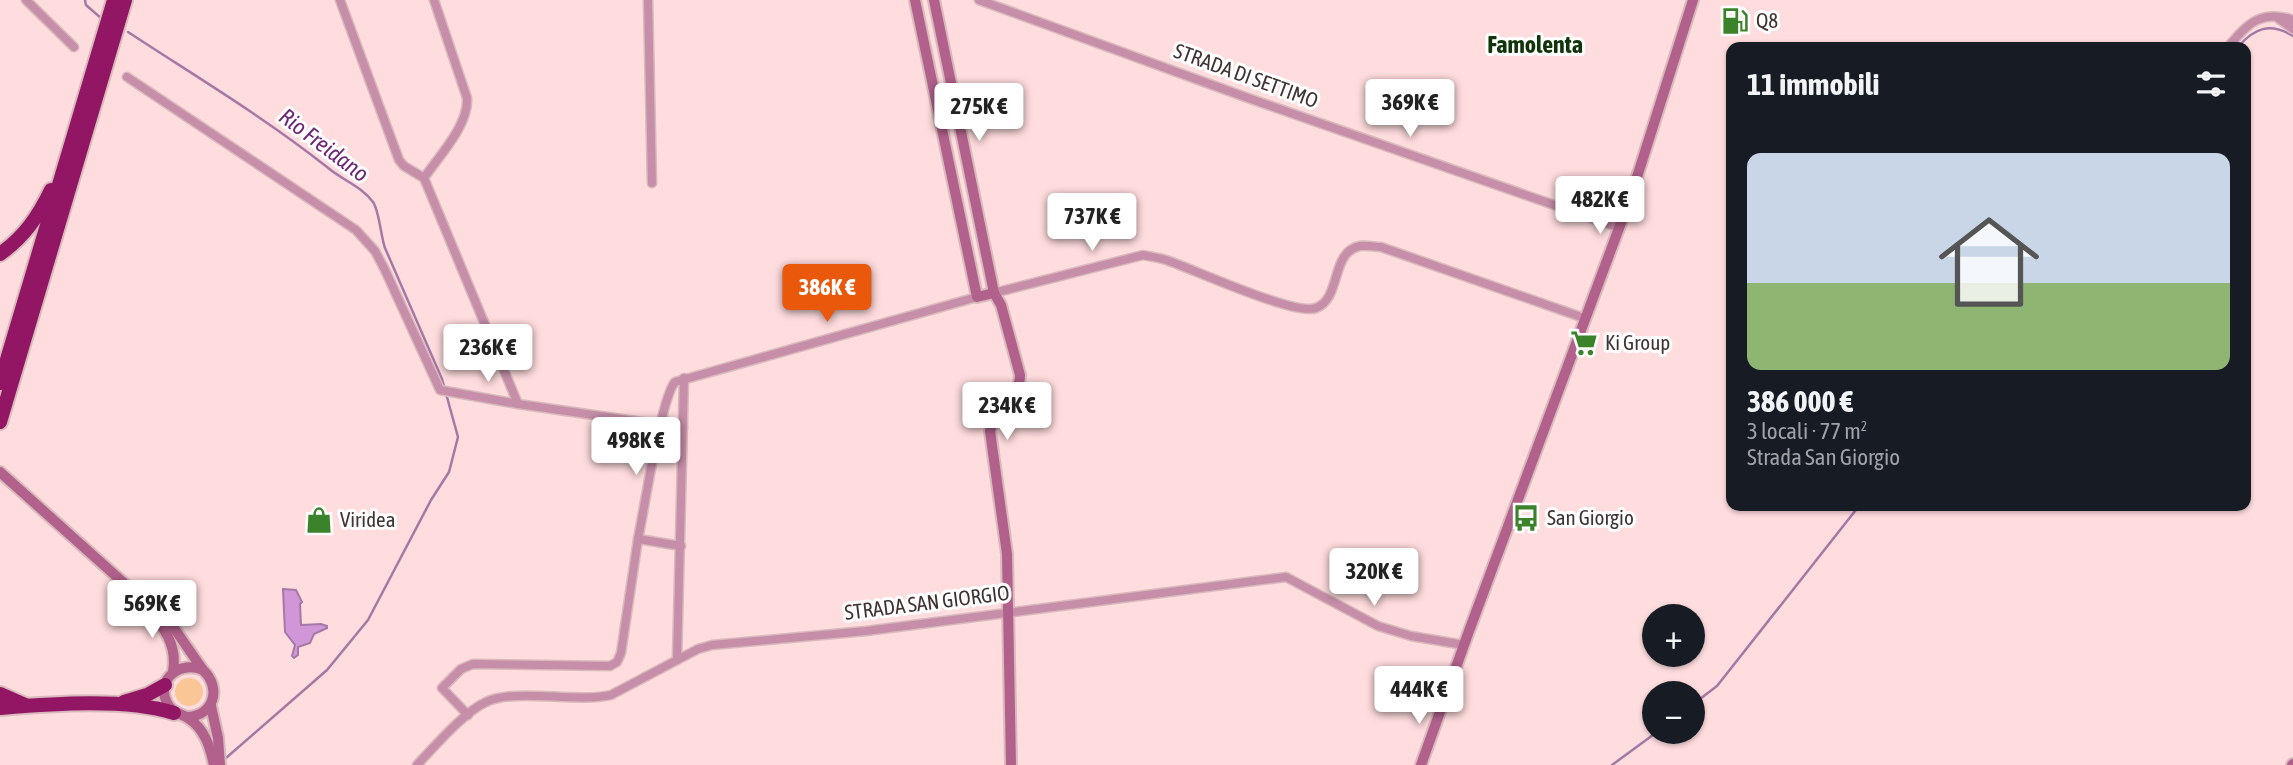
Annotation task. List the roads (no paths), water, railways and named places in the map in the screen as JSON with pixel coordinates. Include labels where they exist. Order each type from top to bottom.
[{"type":"highway","points":[[0,383],[114,0]]},
{"type":"highway","points":[[0,422],[125,0]]},
{"type":"highway","points":[[0,254],[15,244],[30,227],[66,157]]},
{"type":"highway","points":[[114,705],[147,695],[169,678]]},
{"type":"highway","points":[[0,694],[27,706]]},
{"type":"highway","points":[[0,708],[114,705],[148,707],[181,715]]},
{"type":"street","points":[[26,0],[74,47]]},
{"type":"street","points":[[340,0],[399,160],[424,178],[518,404]]},
{"type":"street","points":[[424,178],[465,118],[468,107],[434,0]]},
{"type":"street","points":[[648,0],[652,183]]},
{"type":"street","points":[[977,297],[916,4],[931,0],[994,293],[1001,305],[1020,375],[1019,385],[994,418],[990,431],[1007,554],[1011,765]]},
{"type":"street","name":"STRADA DI SETTIMO","points":[[979,0],[1248,98],[1620,228]]},
{"type":"street","points":[[1421,765],[1584,318],[1620,228],[1693,0]]},
{"type":"street","points":[[2233,42],[2252,22],[2271,17],[2293,20]]},
{"type":"street","points":[[2279,19],[2293,29]]},
{"type":"street","points":[[127,77],[356,230],[375,251],[385,270],[440,390],[683,428]]},
{"type":"street","points":[[957,204],[975,200]]},
{"type":"street","points":[[468,715],[442,688],[461,669],[473,664],[610,666],[617,662],[621,653],[638,539],[661,424],[670,387],[684,378],[977,297],[1143,255],[1166,260],[1263,297],[1305,309],[1316,308],[1328,299],[1344,256],[1359,246],[1381,247],[1584,318]]},
{"type":"street","points":[[677,660],[684,378]]},
{"type":"street","points":[[0,472],[174,628],[213,683],[215,690],[211,706],[220,765]]},
{"type":"street","points":[[638,539],[681,546]]},
{"type":"street","name":"STRADA SAN GIORGIO","points":[[417,765],[484,703],[507,697],[596,698],[611,695],[712,645],[866,631],[1286,577],[1378,626],[1411,636],[1464,645]]},
{"type":"street","points":[[148,606],[171,639],[174,653],[165,700],[199,728],[208,742],[214,765]]},
{"type":"street","points":[[169,678],[184,667],[203,670]]},
{"type":"street","points":[[181,715],[198,716],[211,706]]},
{"type":"waterway","name":"Rio Freidano","points":[[85,0],[86,5],[102,19]]},
{"type":"waterway","points":[[2243,42],[2256,31],[2270,28],[2293,36]]},
{"type":"waterway","name":"Rio Freidano","points":[[128,32],[279,131],[373,202],[385,248],[442,379],[458,437],[449,472],[431,500],[368,620],[327,670],[226,758]]},
{"type":"waterway","points":[[1705,695],[1717,686],[1855,511]]},
{"type":"waterway","points":[[1612,765],[1642,743]]},
{"type":"place","name":"Q8","points":[[1735,21]]},
{"type":"place","name":"Ki Group","points":[[1584,343]]},
{"type":"place","name":"San Giorgio","points":[[1526,518]]},
{"type":"place","name":"Viridea","points":[[319,520]]},
{"type":"district","name":"Famolenta","points":[[1535,45]]}]
